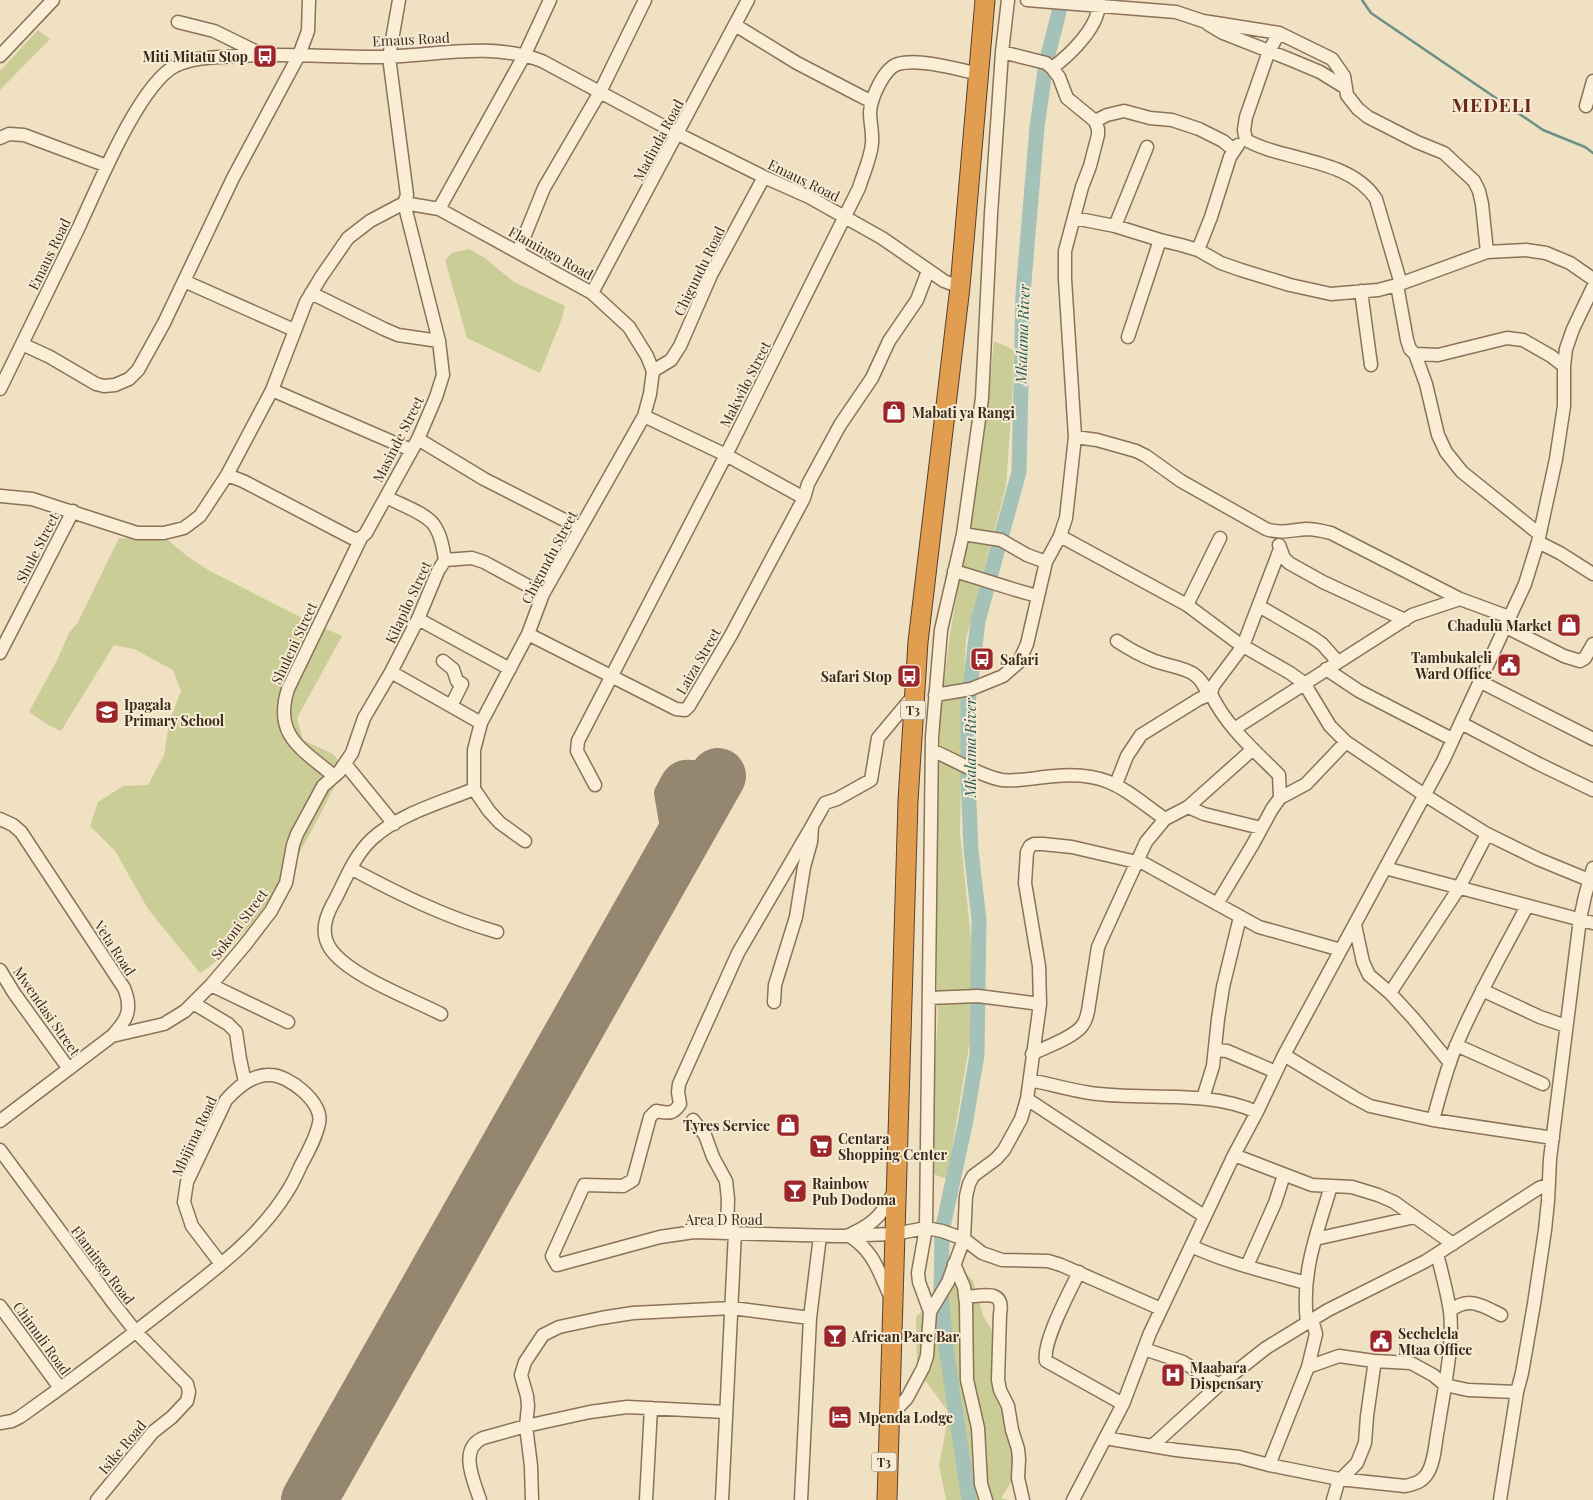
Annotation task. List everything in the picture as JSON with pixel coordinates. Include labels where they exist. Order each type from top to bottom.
[{"type":"highway","name":"T3","points":[[887,1500],[908,801],[914,695],[931,526],[960,287],[985,0]]},
{"type":"highway","name":"T3","points":[[880,1500],[889,1421]]},
{"type":"street","points":[[0,56],[53,0]]},
{"type":"street","points":[[22,344],[50,357],[96,384],[104,386],[128,380],[138,370],[164,323],[233,178],[299,55],[308,31],[309,0]]},
{"type":"street","name":"Masinde Street","points":[[361,538],[366,533],[415,445],[441,386],[443,365],[439,341],[404,203],[407,195],[389,57],[400,0]]},
{"type":"street","points":[[440,209],[525,54],[550,0]]},
{"type":"street","points":[[518,252],[544,188],[600,92],[645,0]]},
{"type":"street","name":"Madinda Road","points":[[592,293],[748,0]]},
{"type":"street","points":[[889,1421],[907,1398],[922,1368],[926,1356],[930,1312],[919,1282],[918,1273],[926,1228],[932,750],[935,695],[944,616],[963,534],[982,398],[991,214],[1002,52],[1008,0]]},
{"type":"street","points":[[1027,0],[1099,3],[1176,12],[1203,21],[1280,33],[1332,59],[1344,76],[1347,95],[1358,109],[1368,117],[1417,142],[1444,153],[1474,181],[1482,204],[1487,252]]},
{"type":"street","points":[[1052,68],[1072,51],[1090,28],[1096,19],[1099,3]]},
{"type":"street","points":[[1203,21],[1223,33],[1320,72],[1346,88]]},
{"type":"street","points":[[178,22],[214,31],[262,54]]},
{"type":"street","points":[[735,25],[797,63],[872,102]]},
{"type":"street","points":[[1246,140],[1244,130],[1246,117],[1269,51],[1280,33]]},
{"type":"street","name":"Emaus Road","points":[[0,389],[141,102],[166,72],[194,59],[262,54],[389,57],[442,52],[525,54],[542,61],[678,134],[809,197],[882,238],[944,281],[960,287]]},
{"type":"street","points":[[935,695],[971,689],[1003,676],[1020,662],[1027,644],[1046,562],[1060,536],[1066,518],[1075,437],[1064,279],[1065,251],[1098,135],[1095,121],[1067,98],[1059,77],[1052,68],[1046,63],[1002,52]]},
{"type":"street","name":"Makwilo Street","points":[[595,785],[578,755],[576,747],[726,455],[859,188],[872,144],[870,113],[872,102],[885,75],[890,68],[900,64],[926,63],[979,74]]},
{"type":"street","points":[[1586,106],[1593,81]]},
{"type":"street","points":[[1095,121],[1107,115],[1124,111],[1150,118],[1172,120],[1199,129],[1223,141],[1234,150]]},
{"type":"street","points":[[0,138],[9,134],[24,135],[108,166]]},
{"type":"street","points":[[1198,250],[1234,150],[1239,143],[1246,140],[1270,150],[1330,167],[1355,178],[1370,189],[1376,199],[1399,284],[1407,340],[1415,354],[1426,384],[1438,435],[1446,452],[1462,472],[1538,537],[1592,572]]},
{"type":"street","points":[[1115,226],[1147,147]]},
{"type":"street","name":"Chigundu Road","points":[[653,371],[671,360],[680,346],[711,275],[764,177]]},
{"type":"street","points":[[0,496],[32,499],[137,533],[164,533],[184,528],[200,516],[228,475],[272,390],[306,302],[348,238],[370,221],[404,203]]},
{"type":"street","name":"Flamingo Road","points":[[404,203],[440,209],[592,293],[629,327],[647,356],[653,371]]},
{"type":"street","points":[[1074,218],[1115,226],[1198,250],[1221,263],[1304,289],[1331,294],[1378,290],[1487,252],[1526,250],[1546,253],[1570,263],[1593,279]]},
{"type":"street","points":[[1128,337],[1160,240]]},
{"type":"street","name":"Laiza Street","points":[[528,634],[676,709],[685,710],[690,706],[804,498],[808,484],[840,425],[872,378],[890,341],[917,300],[928,271]]},
{"type":"street","points":[[184,281],[294,330]]},
{"type":"street","points":[[1073,1500],[1123,1404],[1144,1348],[1204,1216],[1284,1055],[1423,794],[1443,761],[1525,584],[1538,537],[1557,450],[1564,406],[1566,349],[1572,329],[1593,288]]},
{"type":"street","points":[[1361,292],[1371,366]]},
{"type":"street","points":[[311,293],[398,335],[439,341]]},
{"type":"street","points":[[1415,354],[1438,354],[1507,338],[1523,340],[1564,366]]},
{"type":"street","name":"Chigundu Street","points":[[474,790],[474,750],[481,723],[528,634],[543,594],[644,416],[650,394],[653,371]]},
{"type":"street","points":[[272,390],[415,445],[580,528]]},
{"type":"street","points":[[644,416],[726,455],[804,498]]},
{"type":"street","points":[[1075,437],[1097,440],[1141,454],[1181,481],[1274,532],[1284,533],[1308,529],[1331,533],[1507,622],[1564,656],[1580,661],[1585,658],[1593,644]]},
{"type":"street","points":[[228,475],[356,540],[361,538]]},
{"type":"street","points":[[386,497],[434,523],[439,532],[445,560]]},
{"type":"street","name":"Shule Street","points":[[0,653],[73,511]]},
{"type":"street","points":[[1274,532],[1284,558],[1289,563],[1323,582],[1405,620]]},
{"type":"street","points":[[963,534],[1001,540],[1027,555],[1046,562]]},
{"type":"street","points":[[1060,536],[1186,605],[1244,646],[1290,673],[1304,684],[1330,726],[1346,742],[1423,794],[1487,834],[1538,858],[1591,874],[1580,919],[1566,1026],[1540,1268],[1517,1392],[1500,1500]]},
{"type":"street","name":"Shuleni Street","points":[[334,776],[293,740],[287,730],[283,716],[284,702],[288,689],[361,538]]},
{"type":"street","points":[[1186,605],[1220,538]]},
{"type":"street","points":[[1116,784],[1126,756],[1142,735],[1209,694],[1244,646],[1280,549]]},
{"type":"street","name":"Kilapilo Street","points":[[391,672],[418,619],[438,571],[445,560],[472,558],[484,562],[543,594]]},
{"type":"street","points":[[954,571],[1038,596]]},
{"type":"street","points":[[1234,729],[1412,615],[1460,599]]},
{"type":"street","points":[[1259,606],[1322,644],[1338,662]]},
{"type":"street","points":[[418,619],[510,669]]},
{"type":"street","points":[[1117,641],[1156,661],[1187,670],[1194,674],[1204,685],[1234,729],[1279,775],[1280,798]]},
{"type":"street","points":[[443,661],[453,669],[457,681],[462,684],[451,706]]},
{"type":"street","points":[[1326,669],[1359,691],[1452,739]]},
{"type":"street","points":[[391,672],[481,723]]},
{"type":"street","name":"Sokoni Street","points":[[112,1036],[164,1024],[185,1011],[211,985],[245,945],[271,911],[286,883],[297,834],[323,786],[346,765],[364,718],[391,672]]},
{"type":"street","points":[[1479,681],[1593,739]]},
{"type":"street","points":[[774,1002],[776,985],[796,917],[804,867],[811,842],[812,826],[825,802],[837,798],[871,780],[878,738],[914,695]]},
{"type":"street","points":[[1461,723],[1538,764],[1593,790]]},
{"type":"street","points":[[1217,904],[1280,798],[1306,784],[1346,742]]},
{"type":"street","points":[[1032,1054],[1070,1035],[1081,1028],[1085,1021],[1098,947],[1146,842],[1164,820],[1188,807],[1253,749]]},
{"type":"street","points":[[932,750],[998,779],[1084,775],[1116,784],[1164,820]]},
{"type":"street","points":[[346,765],[394,824]]},
{"type":"street","points":[[441,1014],[353,969],[330,947],[324,930],[327,914],[357,858],[371,840],[410,815],[474,790],[500,823],[525,841]]},
{"type":"street","points":[[1188,807],[1204,814],[1261,828]]},
{"type":"street","name":"Veta Road","points":[[0,819],[13,825],[21,832],[124,988],[127,996],[128,1012],[126,1020],[112,1036],[0,1121]]},
{"type":"street","name":"Area D Road","points":[[812,826],[738,953],[679,1084],[680,1104],[676,1110],[670,1113],[656,1111],[650,1117],[633,1180],[623,1186],[584,1185],[552,1256],[557,1265],[676,1234],[694,1232],[820,1236],[894,1234],[926,1228]]},
{"type":"street","points":[[1390,993],[1459,888],[1487,834]]},
{"type":"street","points":[[930,1312],[948,1282],[964,1239],[966,1196],[969,1184],[974,1176],[996,1159],[1004,1150],[1021,1119],[1027,1099],[1040,1004],[1039,966],[1025,884],[1030,846],[1044,844],[1072,847],[1136,862],[1174,879],[1240,917],[1273,932],[1341,950]]},
{"type":"street","points":[[1385,868],[1593,923]]},
{"type":"street","points":[[352,869],[418,904],[465,923],[497,932]]},
{"type":"street","points":[[1433,1120],[1456,1045],[1482,990],[1527,906]]},
{"type":"street","points":[[1203,1098],[1214,1066],[1223,987],[1240,917]]},
{"type":"street","points":[[1354,925],[1365,970],[1413,1018],[1450,1063]]},
{"type":"street","name":"Mwendasi Street","points":[[0,970],[14,993],[69,1069]]},
{"type":"street","points":[[211,985],[288,1022]]},
{"type":"street","points":[[1482,990],[1540,1017],[1566,1026]]},
{"type":"street","points":[[929,998],[978,996],[1040,1004]]},
{"type":"street","points":[[192,1004],[228,1024],[236,1032],[245,1082]]},
{"type":"street","points":[[1456,1045],[1543,1084]]},
{"type":"street","points":[[1215,1050],[1227,1051],[1276,1072]]},
{"type":"street","points":[[1284,1055],[1370,1106],[1433,1120],[1553,1138]]},
{"type":"street","name":"Mbijima Road","points":[[0,1423],[20,1418],[136,1332],[221,1264],[260,1228],[287,1192],[311,1145],[320,1122],[316,1106],[306,1092],[278,1076],[269,1074],[245,1082],[226,1100],[187,1182],[184,1202],[192,1226],[221,1264]]},
{"type":"street","points":[[1030,1080],[1090,1093],[1203,1098],[1231,1103],[1257,1112]]},
{"type":"street","points":[[1027,1099],[1204,1216]]},
{"type":"street","points":[[693,1120],[705,1135],[712,1157],[726,1181],[731,1232],[732,1308],[722,1500]]},
{"type":"street","name":"Flamingo Road","points":[[0,1150],[82,1263],[136,1332],[187,1384],[189,1392]]},
{"type":"street","points":[[1234,1156],[1312,1185],[1352,1187],[1378,1195],[1394,1202],[1453,1244]]},
{"type":"street","points":[[1247,1266],[1275,1203],[1284,1175]]},
{"type":"street","points":[[1152,1446],[1219,1385],[1266,1348],[1309,1320],[1437,1254],[1521,1199],[1549,1184]]},
{"type":"street","points":[[1269,1465],[1308,1367],[1314,1346],[1316,1334],[1309,1320],[1306,1283],[1312,1249],[1331,1186]]},
{"type":"street","points":[[892,1301],[872,1256],[848,1235],[872,1223],[883,1210],[896,1187]]},
{"type":"street","points":[[1315,1239],[1416,1217]]},
{"type":"street","points":[[926,1228],[942,1230],[964,1239],[982,1253],[1002,1260],[1048,1261],[1079,1272],[1161,1309]]},
{"type":"street","points":[[802,1500],[810,1318],[820,1236]]},
{"type":"street","points":[[1191,1246],[1215,1257],[1306,1283]]},
{"type":"street","points":[[1105,1438],[1239,1457],[1339,1480],[1405,1486],[1415,1484],[1424,1479],[1434,1451],[1445,1385],[1450,1337],[1450,1311],[1437,1254]]},
{"type":"street","points":[[954,1264],[964,1287],[967,1380],[978,1428],[981,1484],[986,1500]]},
{"type":"street","points":[[1079,1272],[1056,1322],[1045,1354],[1046,1360],[1123,1404]]},
{"type":"street","points":[[965,1297],[995,1296],[1000,1299],[998,1380],[1000,1390],[1008,1406],[1018,1449],[1018,1478],[1023,1500]]},
{"type":"street","points":[[1450,1311],[1463,1303],[1472,1303],[1486,1307],[1501,1315]]},
{"type":"street","name":"Chimuli Road","points":[[0,1306],[60,1388]]},
{"type":"street","points":[[532,1500],[532,1466],[526,1426],[528,1401],[521,1375],[525,1362],[543,1335],[559,1327],[625,1314],[732,1308],[810,1318]]},
{"type":"street","points":[[1314,1346],[1339,1356],[1374,1361],[1411,1363],[1433,1375],[1445,1385],[1468,1390],[1517,1392]]},
{"type":"street","points":[[1144,1348],[1183,1362],[1219,1385]]},
{"type":"street","points":[[1308,1367],[1339,1356]]},
{"type":"street","points":[[1333,1500],[1339,1480],[1357,1463],[1365,1444],[1374,1361]]},
{"type":"street","name":"Isike Road","points":[[97,1500],[153,1432],[172,1417],[187,1401],[189,1392]]},
{"type":"street","points":[[480,1500],[469,1462],[469,1454],[471,1447],[482,1438],[590,1412],[627,1407],[726,1412]]},
{"type":"street","points":[[646,1500],[651,1408]]},
{"type":"green space","points":[[38,30],[50,39],[0,90],[0,71]]},
{"type":"green space","points":[[469,249],[485,258],[514,282],[565,306],[540,373],[467,338],[445,260],[452,253]]},
{"type":"green space","points":[[994,341],[1014,350],[1012,402],[1006,486],[966,639],[962,718],[960,833],[973,957],[970,1040],[947,1179],[933,1174],[933,1096],[938,1014],[936,946],[940,716],[950,634],[984,438]]},
{"type":"green space","points":[[119,538],[168,540],[187,556],[210,571],[304,619],[342,636],[297,718],[303,740],[333,754],[344,767],[309,835],[269,900],[254,921],[228,949],[200,973],[148,909],[115,851],[90,826],[98,802],[123,786],[148,785],[164,755],[169,722],[181,691],[173,670],[134,649],[114,645],[61,731],[29,712],[69,633],[78,622]]},
{"type":"green space","points":[[965,1272],[973,1281],[983,1315],[993,1332],[994,1385],[1008,1424],[1016,1475],[1001,1498],[1009,1500],[946,1500],[939,1466],[949,1413],[917,1369],[916,1317]]},
{"type":"waterway","name":"Mkalama River","points":[[969,1500],[947,1355],[941,1293],[942,1231],[965,1125],[977,1055],[979,920],[971,850],[968,779],[968,704],[978,621],[1019,472],[1023,294],[1037,127],[1046,63],[1062,0]]},
{"type":"waterway","points":[[1362,0],[1371,13],[1543,130],[1585,147],[1593,153]]},
{"type":"taxiway","points":[[675,851],[665,793],[671,782],[675,776],[684,771],[695,772],[716,779]]},
{"type":"runway","points":[[309,1500],[718,776]]},
{"type":"place","name":"Miti Mitatu Stop","points":[[265,56]]},
{"type":"place","name":"Mabati ya Rangi","points":[[894,412]]},
{"type":"place","name":"Chadulu Market","points":[[1569,625]]},
{"type":"place","name":"Safari","points":[[982,659]]},
{"type":"place","name":"Tambukaleli Ward Office","points":[[1509,665]]},
{"type":"place","name":"Safari Stop","points":[[909,676]]},
{"type":"place","name":"Ipagala Primary School","points":[[107,712]]},
{"type":"place","name":"Tyres Service","points":[[788,1125]]},
{"type":"place","name":"Centara Shopping Center","points":[[821,1146]]},
{"type":"place","name":"Rainbow Pub Dodoma","points":[[795,1191]]},
{"type":"place","name":"African Parc Bar","points":[[835,1336]]},
{"type":"place","name":"Sechelela Mtaa Office","points":[[1381,1341]]},
{"type":"place","name":"Maabara Dispensary","points":[[1173,1375]]},
{"type":"place","name":"Mpenda Lodge","points":[[840,1417]]},
{"type":"district","name":"MEDELI","points":[[1492,104]]}]
